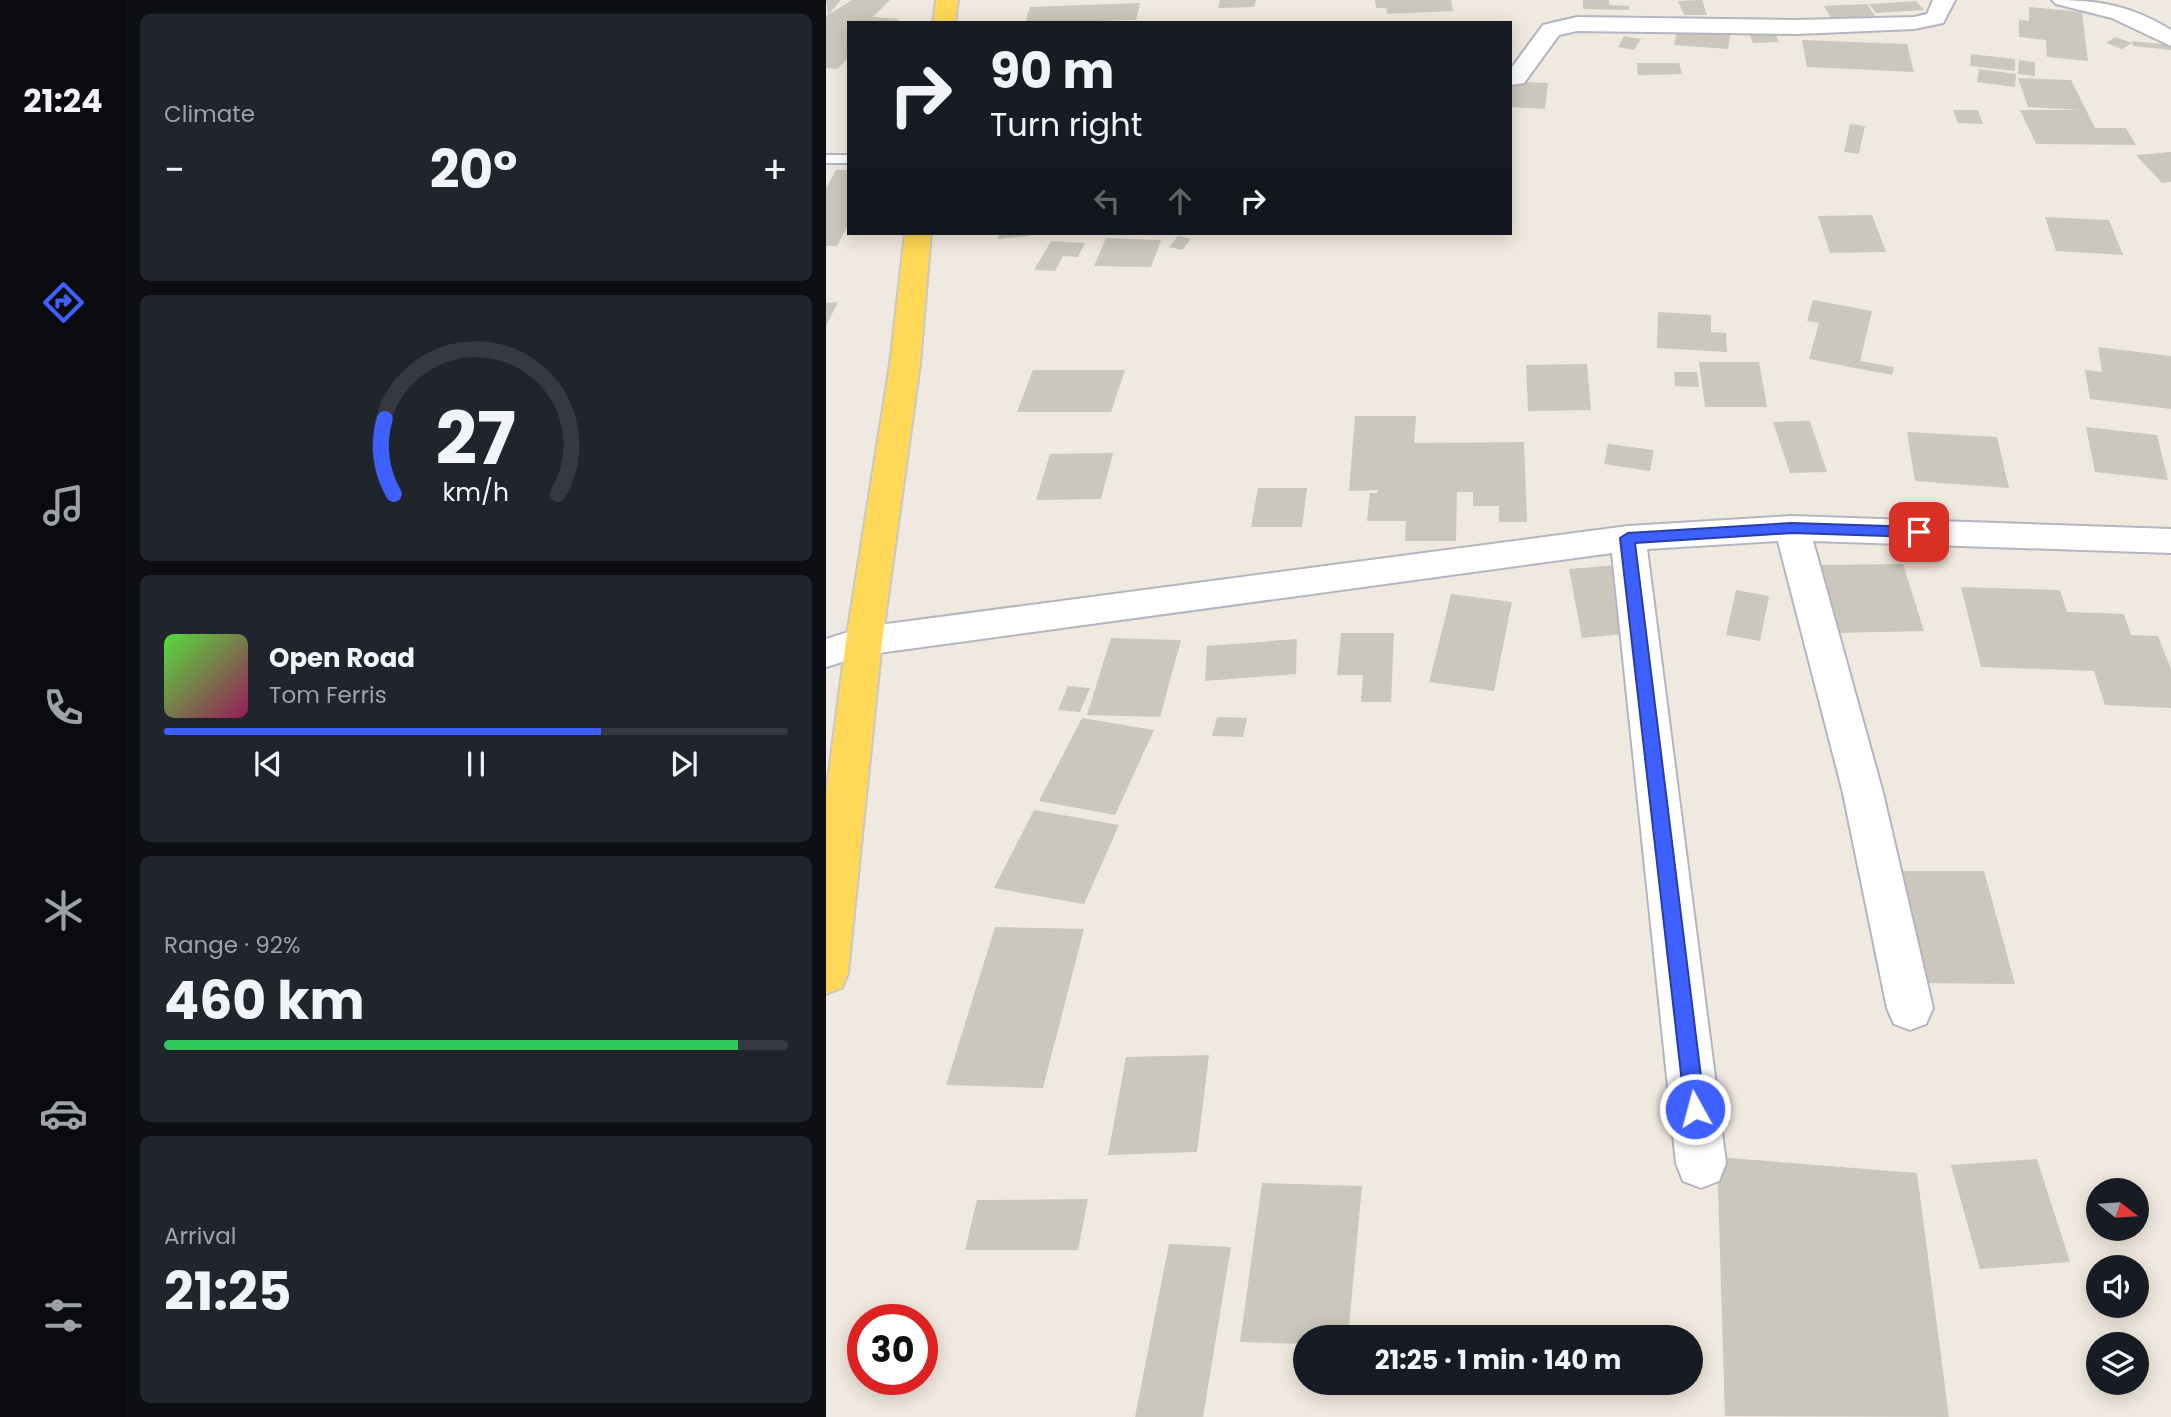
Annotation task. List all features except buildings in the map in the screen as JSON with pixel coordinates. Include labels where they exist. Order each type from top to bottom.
[{"type":"main road","points":[[944,21],[947,0]]},
{"type":"main road","points":[[826,973],[864,641],[905,364],[918,235]]},
{"type":"street","points":[[1512,78],[1516,78],[1551,30],[1577,24],[1797,27],[1914,23],[1935,18],[1944,0]]},
{"type":"street","points":[[2063,0],[2104,7],[2138,18],[2171,39]]},
{"type":"street","points":[[826,653],[864,641],[1628,538],[1792,528],[2171,541]]},
{"type":"street","points":[[1792,528],[1863,793],[1910,1008]]},
{"type":"street","points":[[1628,538],[1701,1163]]},
{"type":"lane","points":[[826,159],[847,159]]},
{"type":"route","points":[[1695,1109],[1628,538],[1792,528],[1919,532]]}]
